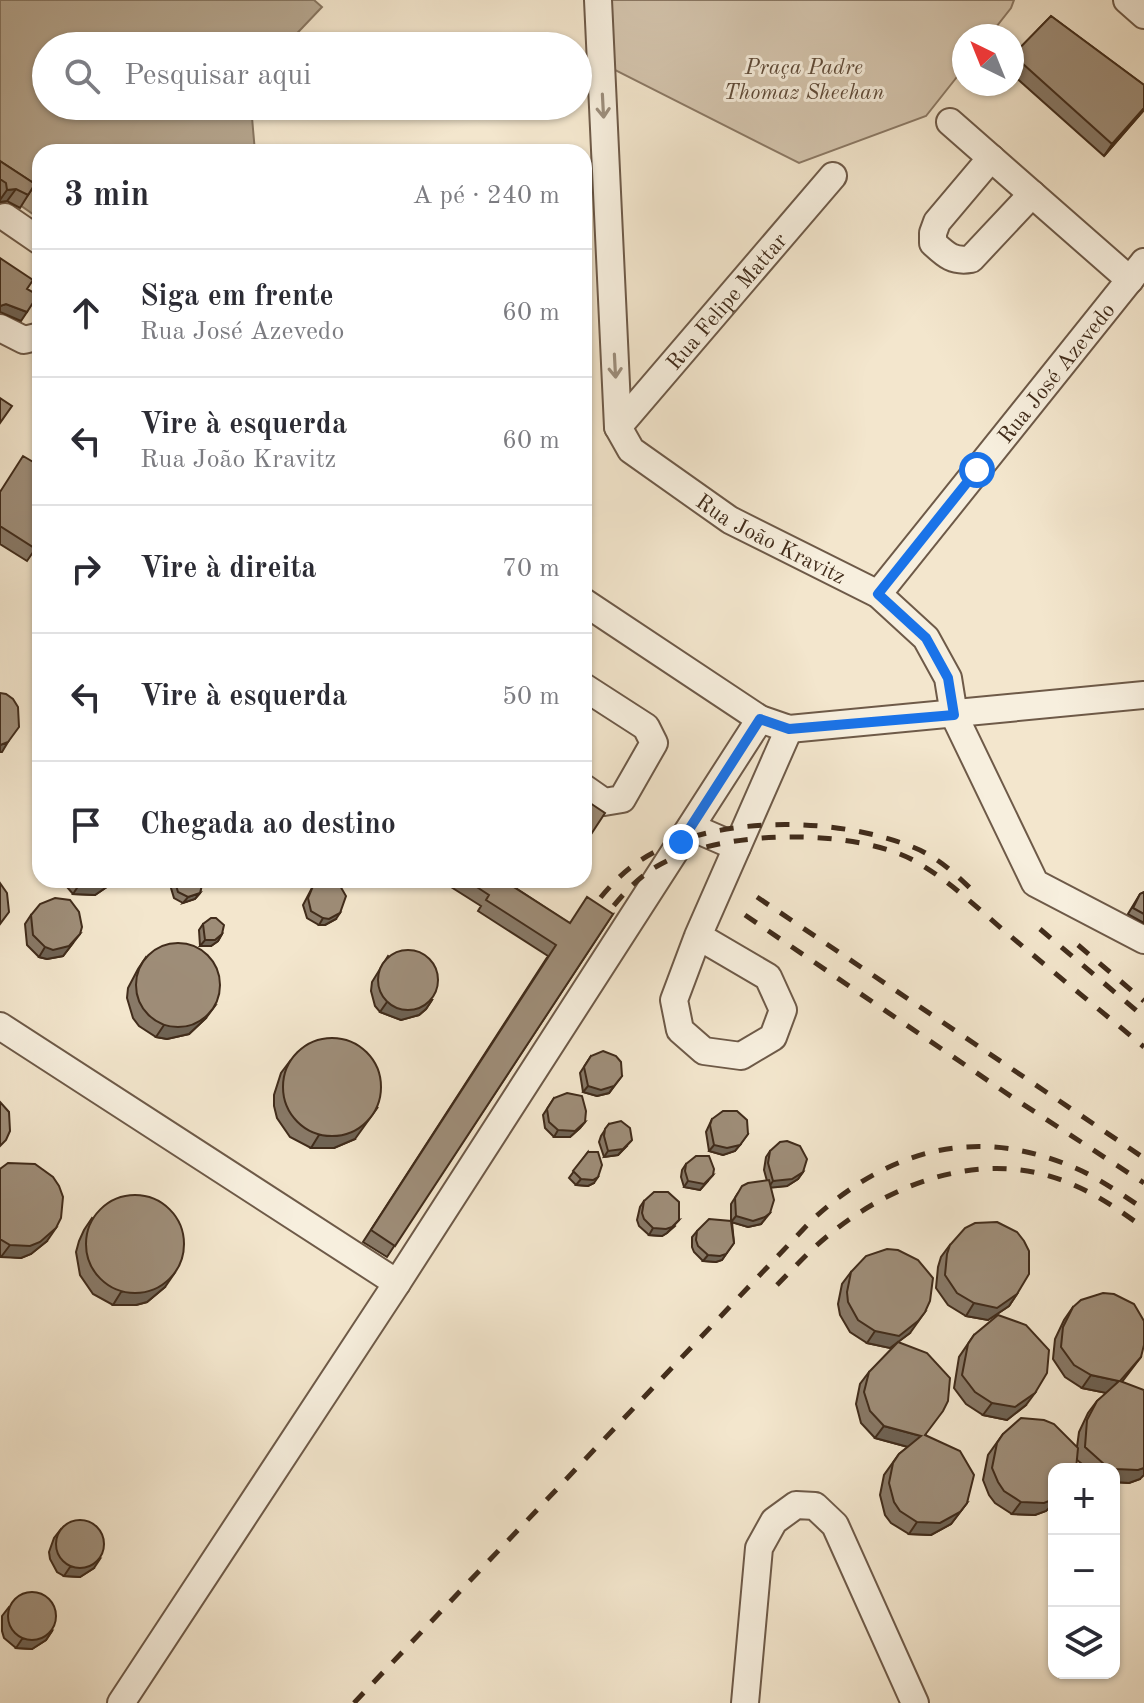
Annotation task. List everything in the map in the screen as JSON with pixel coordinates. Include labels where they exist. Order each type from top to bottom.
[{"type":"street","points":[[598,0],[618,427]]},
{"type":"street","points":[[1127,0],[1144,15]]},
{"type":"street","points":[[950,122],[1032,194],[1137,271]]},
{"type":"street","points":[[991,158],[937,222],[933,243],[948,257],[959,261],[971,259],[1032,194]]},
{"type":"street","name":"Rua Felipe Mattar","points":[[618,427],[833,176]]},
{"type":"street","points":[[5,217],[32,236]]},
{"type":"street","name":"Rua José Azevedo","points":[[878,594],[1137,271]]},
{"type":"street","points":[[0,328],[24,340],[32,338]]},
{"type":"street","name":"Rua João Kravitz","points":[[618,427],[631,450],[730,520],[878,594],[926,638],[948,678],[954,715],[1035,883],[1144,940]]},
{"type":"street","points":[[592,607],[760,719],[789,729],[1144,695]]},
{"type":"street","points":[[592,692],[646,727],[654,743],[622,799],[604,802],[592,794]]},
{"type":"street","points":[[121,1703],[397,1283],[760,719]]},
{"type":"street","points":[[698,936],[768,977],[783,1010],[773,1037],[741,1056],[704,1051],[680,1030],[674,1000],[698,936],[789,729]]},
{"type":"street","points":[[691,827],[737,847]]},
{"type":"street","points":[[0,1026],[397,1283]]},
{"type":"street","points":[[745,1703],[759,1548],[774,1521],[796,1505],[815,1506],[835,1525],[915,1703]]},
{"type":"green space","name":"Praça Padre Thomaz Sheehan","points":[[601,0],[1014,0],[998,24],[952,24],[952,83],[926,116],[799,163],[603,64]]},
{"type":"shaded area","points":[[0,0],[314,0],[322,7],[298,32],[32,32],[32,120],[252,120],[254,144],[32,144],[32,213],[0,191]]},
{"type":"building","points":[[1051,16],[1144,85],[1144,108],[1112,144],[1024,65],[1024,44]]},
{"type":"building","points":[[0,161],[32,182],[32,189],[28,195],[16,189],[7,190],[6,183],[0,179]]},
{"type":"building","points":[[0,258],[32,279],[27,289],[32,292],[32,304],[27,312],[6,304],[0,306]]},
{"type":"building","points":[[0,398],[12,406],[0,423]]},
{"type":"building","points":[[23,456],[32,461],[32,546],[0,526],[0,492]]},
{"type":"building","points":[[0,693],[13,699],[18,707],[19,727],[8,742],[0,745]]},
{"type":"building","points":[[592,804],[605,813],[592,833]]},
{"type":"building","points":[[0,883],[7,893],[9,912],[0,924]]},
{"type":"building","points":[[177,888],[201,888],[200,893],[188,897]]},
{"type":"building","points":[[312,888],[341,888],[346,896],[340,913],[329,919],[311,911],[308,898]]},
{"type":"building","points":[[478,888],[515,888],[570,923],[587,897],[613,914],[395,1246],[371,1230],[556,945],[486,900],[489,895]]},
{"type":"building","points":[[1144,892],[1144,914],[1133,908]]},
{"type":"building","points":[[55,898],[70,900],[79,912],[82,927],[69,946],[53,950],[33,935],[31,915],[40,904]]},
{"type":"building","points":[[211,918],[224,925],[222,934],[215,940],[205,940],[203,924]]},
{"type":"building","points":[[178,943],[194,946],[213,962],[220,985],[217,1001],[201,1020],[178,1027],[162,1024],[143,1008],[136,985],[139,969],[155,950]]},
{"type":"building","points":[[408,950],[420,952],[429,959],[436,968],[436,992],[429,1001],[420,1008],[408,1010],[396,1008],[387,1001],[380,992],[378,980],[380,968],[387,959],[396,952]]},
{"type":"building","points":[[332,1038],[351,1042],[367,1052],[377,1068],[381,1087],[377,1106],[367,1122],[351,1132],[332,1136],[313,1132],[297,1122],[287,1106],[283,1087],[287,1068],[297,1052],[313,1042]]},
{"type":"building","points":[[603,1051],[616,1056],[621,1062],[622,1076],[614,1086],[601,1090],[588,1086],[584,1067],[591,1056]]},
{"type":"building","points":[[567,1093],[582,1096],[586,1111],[585,1122],[575,1131],[558,1130],[549,1122],[547,1109],[554,1098]]},
{"type":"building","points":[[0,1102],[9,1112],[10,1131],[0,1146]]},
{"type":"building","points":[[723,1111],[737,1111],[747,1120],[748,1134],[740,1145],[727,1148],[714,1145],[710,1125],[712,1119]]},
{"type":"building","points":[[621,1121],[630,1128],[632,1140],[623,1149],[608,1151],[605,1129],[609,1124]]},
{"type":"building","points":[[780,1142],[800,1146],[807,1159],[803,1172],[792,1179],[773,1181],[768,1163],[770,1151]]},
{"type":"building","points":[[588,1152],[598,1152],[602,1165],[598,1177],[593,1180],[581,1179],[573,1171]]},
{"type":"building","points":[[696,1156],[709,1156],[714,1169],[713,1175],[704,1184],[688,1181],[685,1171],[686,1164]]},
{"type":"building","points":[[8,1163],[35,1164],[53,1177],[63,1197],[61,1218],[56,1228],[40,1242],[30,1246],[10,1245],[0,1239],[0,1169]]},
{"type":"building","points":[[769,1180],[774,1200],[770,1213],[753,1221],[736,1216],[735,1198],[742,1186]]},
{"type":"building","points":[[654,1192],[668,1192],[679,1202],[679,1220],[672,1227],[653,1228],[644,1219],[644,1201]]},
{"type":"building","points":[[135,1195],[154,1199],[170,1209],[180,1225],[184,1244],[180,1263],[170,1279],[154,1289],[135,1293],[116,1289],[100,1279],[90,1263],[86,1244],[90,1225],[100,1209],[116,1199]]},
{"type":"building","points":[[709,1219],[731,1221],[734,1243],[726,1254],[708,1255],[698,1246],[697,1231]]},
{"type":"building","points":[[997,1222],[1017,1232],[1024,1241],[1029,1251],[1029,1274],[1017,1294],[997,1308],[974,1303],[957,1293],[945,1275],[950,1245],[965,1228],[975,1223]]},
{"type":"building","points":[[887,1249],[898,1250],[918,1260],[933,1278],[925,1312],[899,1336],[875,1331],[858,1320],[848,1302],[851,1272],[866,1256]]},
{"type":"building","points":[[1103,1293],[1114,1294],[1134,1304],[1144,1321],[1141,1357],[1120,1381],[1144,1390],[1144,1468],[1120,1469],[1120,1463],[1103,1463],[1085,1447],[1087,1420],[1097,1401],[1119,1381],[1091,1375],[1074,1365],[1061,1347],[1063,1327],[1073,1307],[1081,1300]]},
{"type":"building","points":[[998,1315],[1026,1325],[1049,1350],[1047,1373],[1035,1393],[1015,1407],[992,1403],[975,1392],[962,1375],[968,1344]]},
{"type":"building","points":[[898,1342],[927,1353],[950,1378],[948,1401],[925,1435],[960,1451],[974,1475],[967,1503],[960,1512],[940,1523],[917,1522],[900,1511],[894,1502],[889,1483],[893,1463],[921,1436],[884,1426],[870,1411],[864,1392],[869,1372]]},
{"type":"building","points":[[1021,1418],[1044,1420],[1054,1424],[1078,1448],[1077,1463],[1048,1463],[1048,1501],[1021,1502],[1004,1491],[992,1468],[997,1443]]},
{"type":"building","points":[[80,1520],[97,1527],[104,1544],[97,1561],[80,1568],[63,1561],[56,1544],[63,1527]]},
{"type":"building","points":[[32,1592],[49,1599],[56,1616],[49,1633],[32,1640],[15,1633],[8,1616],[15,1599]]},
{"type":"railway","points":[[584,920],[623,874],[667,846],[699,835],[771,825],[845,829],[910,846],[944,865],[974,892]]},
{"type":"railway","points":[[597,928],[636,882],[677,856],[708,846],[743,840],[780,837],[852,841],[911,859],[937,875],[1144,1047]]},
{"type":"railway","points":[[757,897],[1144,1158]]},
{"type":"railway","points":[[745,915],[1144,1183]]},
{"type":"railway","points":[[1040,929],[1144,1017]]},
{"type":"railway","points":[[1078,945],[1144,1001]]},
{"type":"railway","points":[[354,1703],[812,1220],[873,1175],[939,1150],[973,1147],[1008,1149],[1045,1157],[1082,1171],[1144,1209]]},
{"type":"railway","points":[[777,1285],[830,1234],[886,1197],[947,1174],[979,1169],[1012,1169],[1044,1175],[1076,1186],[1144,1228]]},
{"type":"route","points":[[681,842],[760,719],[789,729],[954,715],[948,678],[926,638],[878,594],[977,470]]}]
